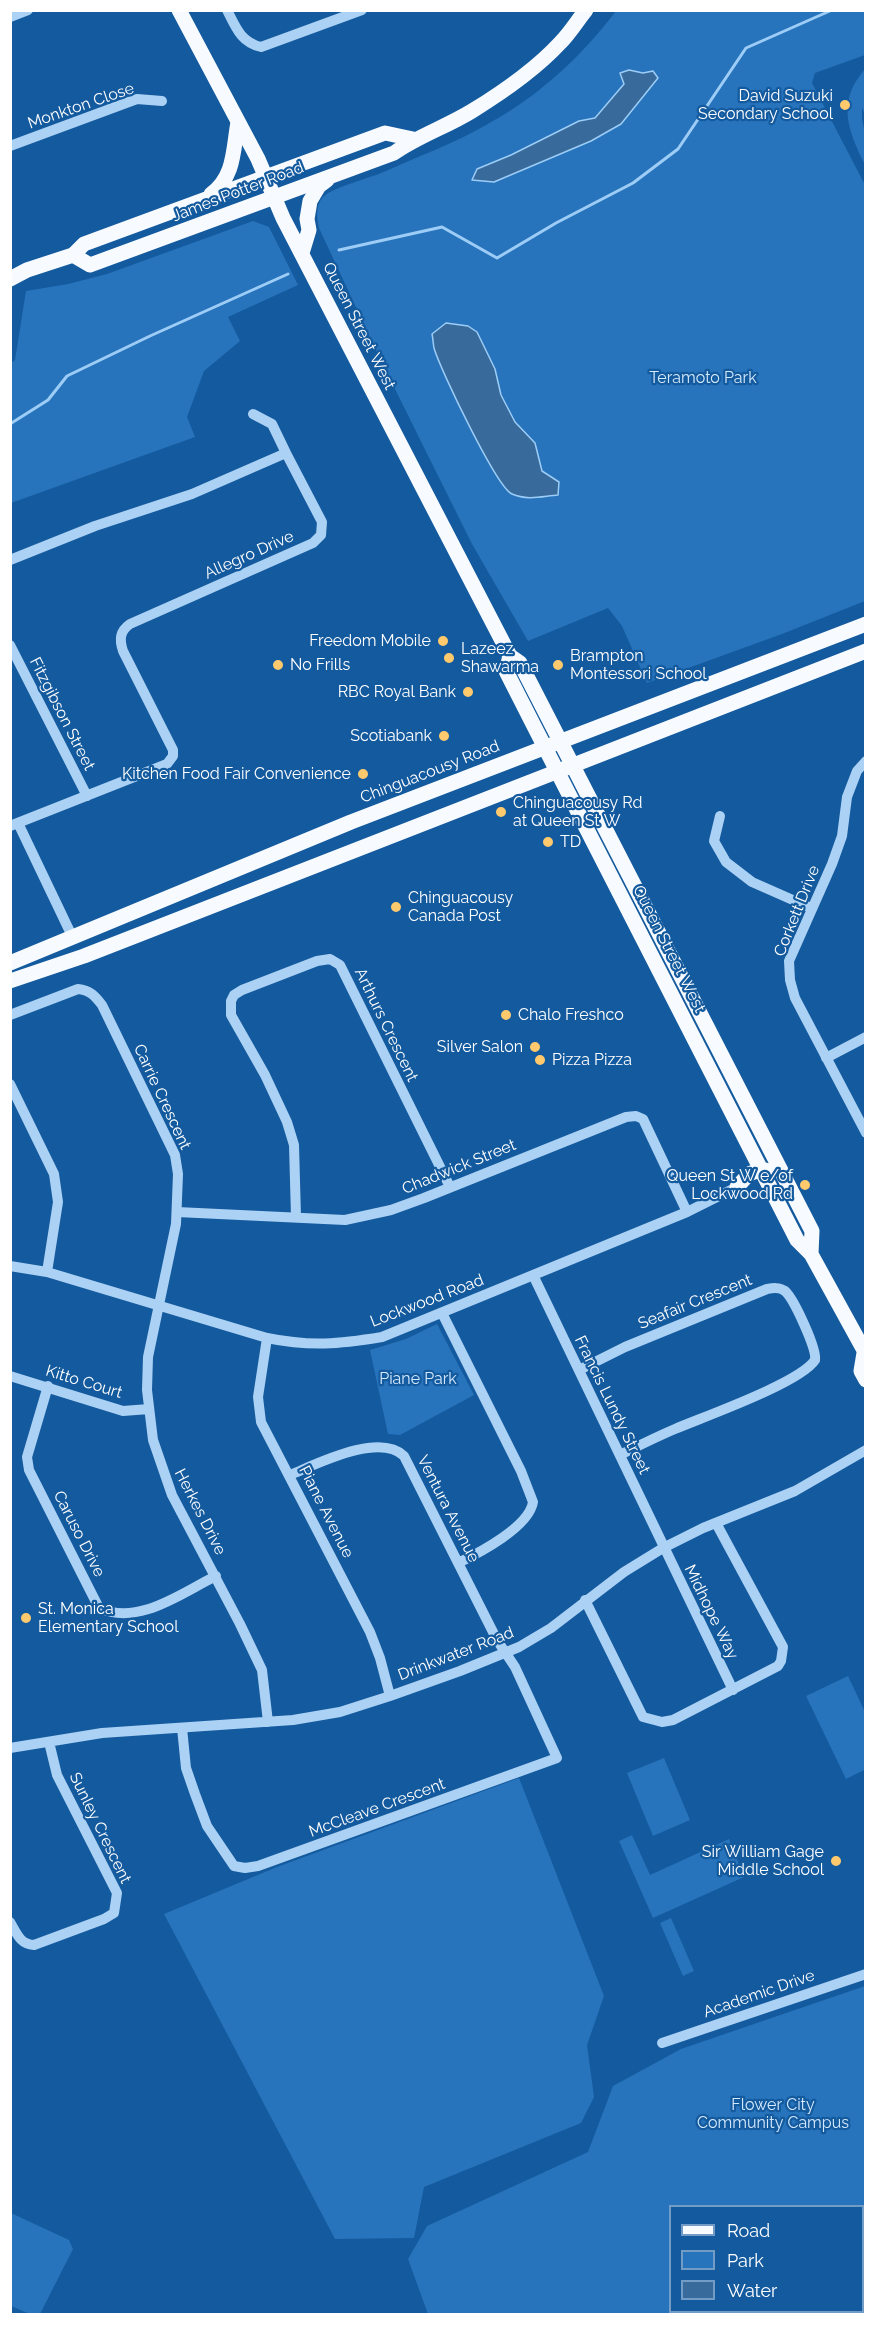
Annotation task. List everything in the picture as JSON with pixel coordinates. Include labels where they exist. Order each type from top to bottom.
[{"type":"main road","name":"Queen Street West","points":[[179,10],[510,656],[520,663],[812,1232],[811,1254]]},
{"type":"main road","name":"James Potter Road","points":[[73,255],[90,265],[394,153],[413,140],[450,124],[507,88],[536,66],[561,42],[586,10]]},
{"type":"main road","points":[[196,203],[222,186],[228,176],[238,122]]},
{"type":"main road","name":"James Potter Road","points":[[10,279],[27,270],[73,255],[84,244],[385,133],[413,140]]},
{"type":"main road","points":[[302,253],[309,230],[307,214],[314,192],[339,173]]},
{"type":"main road","points":[[10,265],[27,270]]},
{"type":"main road","name":"Chinguacousy Road","points":[[10,963],[361,818],[866,624]]},
{"type":"main road","points":[[10,981],[84,956],[866,651]]},
{"type":"main road","name":"Queen Street West","points":[[510,656],[506,671],[544,747],[797,1240],[811,1254],[865,1353],[861,1371],[866,1380]]},
{"type":"main road","points":[[677,1006],[692,998]]},
{"type":"main road","points":[[737,1188],[749,1174],[761,1169],[775,1173],[803,1230],[812,1232]]},
{"type":"main road","points":[[737,1188],[761,1187],[769,1191],[781,1215],[786,1218]]},
{"type":"street","points":[[10,17],[27,10]]},
{"type":"street","points":[[227,10],[240,37],[261,47],[362,10]]},
{"type":"street","name":"Monkton Close","points":[[10,147],[137,99],[162,101]]},
{"type":"street","points":[[10,560],[95,526],[192,494],[286,453],[272,424],[253,414]]},
{"type":"street","name":"Allegro Drive","points":[[14,824],[164,767],[173,756],[171,744],[123,651],[120,636],[124,628],[130,624],[306,546],[321,535],[322,522],[286,453]]},
{"type":"street","name":"Fitzgibson Street","points":[[10,645],[87,796]]},
{"type":"street","name":"Corkett Drive","points":[[866,761],[857,771],[847,797],[842,836],[832,864],[789,961],[790,980],[795,998],[866,1133]]},
{"type":"street","points":[[720,816],[714,841],[726,862],[752,882],[811,908]]},
{"type":"street","points":[[14,824],[72,936]]},
{"type":"street","name":"Arthurs Crescent","points":[[296,1217],[294,1145],[287,1122],[265,1076],[231,1015],[231,1001],[234,995],[242,990],[318,961],[330,959],[340,965],[346,975],[450,1187]]},
{"type":"street","name":"Carrie Crescent","points":[[10,1015],[78,989],[95,995],[107,1015],[175,1155],[178,1174],[177,1212],[166,1276],[158,1306]]},
{"type":"street","points":[[826,1058],[866,1037]]},
{"type":"street","points":[[10,1084],[54,1174],[58,1202],[47,1272]]},
{"type":"street","name":"Chadwick Street","points":[[177,1212],[345,1220],[391,1210],[588,1131],[636,1116],[643,1119],[687,1212]]},
{"type":"street","name":"Lockwood Road","points":[[10,1266],[47,1272],[267,1338],[290,1343],[333,1345],[382,1337],[687,1212],[737,1188]]},
{"type":"street","name":"Francis Lundy Street","points":[[533,1275],[663,1548]]},
{"type":"street","name":"Seafair Crescent","points":[[579,1370],[625,1347],[767,1289],[781,1289],[789,1296],[815,1350],[815,1360],[808,1367],[763,1393],[660,1435],[620,1455]]},
{"type":"street","name":"Herkes Drive","points":[[158,1306],[148,1357],[149,1409],[153,1440],[171,1495],[216,1576],[261,1670],[268,1722]]},
{"type":"street","points":[[442,1313],[521,1471],[533,1502],[526,1518],[486,1550],[458,1563]]},
{"type":"street","name":"Piane Avenue","points":[[267,1338],[258,1397],[261,1422],[370,1632],[390,1696]]},
{"type":"street","name":"Kitto Court","points":[[10,1376],[123,1410],[149,1409]]},
{"type":"street","name":"Caruso Drive","points":[[48,1386],[27,1457],[29,1470],[99,1608],[124,1615],[148,1610],[216,1576]]},
{"type":"street","name":"Ventura Avenue","points":[[290,1476],[334,1457],[367,1448],[393,1448],[404,1456],[504,1652]]},
{"type":"street","name":"Drinkwater Road","points":[[10,1748],[102,1733],[268,1722],[340,1712],[390,1696],[519,1647],[540,1635],[624,1572],[663,1548],[716,1523],[795,1491],[866,1450]]},
{"type":"street","points":[[585,1600],[643,1717],[662,1722],[673,1720],[778,1666],[783,1647],[716,1523]]},
{"type":"street","name":"Midhope Way","points":[[663,1548],[733,1690]]},
{"type":"street","name":"McCleave Crescent","points":[[182,1728],[186,1768],[207,1826],[234,1866],[245,1868],[258,1866],[557,1758],[514,1667],[504,1652]]},
{"type":"street","name":"Sunley Crescent","points":[[10,1922],[19,1938],[26,1944],[34,1945],[104,1918],[114,1913],[117,1904],[117,1893],[57,1774],[49,1742]]},
{"type":"street","name":"Academic Drive","points":[[662,2043],[866,1974]]},
{"type":"green space","name":"Teramoto Park","points":[[616,11],[865,11],[865,55],[815,73],[812,83],[865,185],[865,601],[647,683],[622,626],[608,608],[528,641],[472,544],[382,363],[319,228],[317,216],[320,201],[328,193],[462,138],[523,102],[573,60]]},
{"type":"green space","points":[[865,69],[865,114],[862,108],[862,119],[865,133],[865,165],[850,128],[848,105],[850,93]]},
{"type":"green space","points":[[253,221],[269,227],[298,285],[228,317],[240,341],[204,371],[187,417],[195,437],[11,503],[11,363],[15,360],[26,291],[107,274]]},
{"type":"green space","name":"Piane Park","points":[[437,1324],[474,1395],[400,1435],[388,1434],[370,1350],[406,1339]]},
{"type":"green space","points":[[848,1676],[865,1712],[866,1769],[846,1779],[806,1696]]},
{"type":"green space","points":[[664,1758],[690,1820],[653,1836],[627,1773]]},
{"type":"green space","points":[[519,1778],[604,1996],[587,2045],[594,2097],[581,2123],[424,2187],[414,2238],[335,2239],[164,1914],[277,1867]]},
{"type":"green space","points":[[632,1835],[650,1875],[729,1839],[744,1877],[653,1918],[619,1841]]},
{"type":"green space","points":[[671,1918],[694,1971],[683,1976],[660,1923]]},
{"type":"green space","name":"Flower City Community Campus","points":[[865,1986],[865,2314],[428,2314],[408,2259],[427,2226],[588,2152],[613,2086],[681,2049]]},
{"type":"green space","points":[[11,2213],[69,2240],[73,2249],[40,2314],[30,2314],[11,2306]]},
{"type":"water","points":[[629,70],[643,73],[653,71],[658,78],[621,124],[591,141],[494,182],[472,180],[477,169],[511,155],[579,121],[595,118],[624,84],[620,73]]},
{"type":"water","points":[[446,323],[468,326],[477,332],[495,369],[501,395],[515,422],[535,443],[542,471],[559,482],[558,495],[530,498],[512,494],[494,472],[457,402],[434,348],[432,334]]},
{"type":"waterway","points":[[339,250],[442,227],[497,258],[556,223],[633,183],[678,149],[746,48],[832,10]]},
{"type":"waterway","points":[[10,424],[48,400],[67,376],[288,274]]},
{"type":"place","name":"David Suzuki Secondary School","points":[[845,105]]},
{"type":"place","name":"Freedom Mobile","points":[[443,641]]},
{"type":"place","name":"Lazeez Shawarma","points":[[449,658]]},
{"type":"place","name":"No Frills","points":[[278,665]]},
{"type":"place","name":"Brampton Montessori School","points":[[558,665]]},
{"type":"place","name":"RBC Royal Bank","points":[[468,692]]},
{"type":"place","name":"Scotiabank","points":[[444,736]]},
{"type":"place","name":"Kitchen Food Fair Convenience","points":[[363,774]]},
{"type":"place","name":"Chinguacousy Rd at Queen St W","points":[[501,812]]},
{"type":"place","name":"TD","points":[[548,842]]},
{"type":"place","name":"Chinguacousy Canada Post","points":[[396,907]]},
{"type":"place","name":"Chalo Freshco","points":[[506,1015]]},
{"type":"place","name":"Silver Salon","points":[[535,1047]]},
{"type":"place","name":"Pizza Pizza","points":[[540,1060]]},
{"type":"place","name":"Queen St W e/of Lockwood Rd","points":[[805,1185]]},
{"type":"place","name":"St. Monica Elementary School","points":[[26,1618]]},
{"type":"place","name":"Sir William Gage Middle School","points":[[836,1861]]}]
